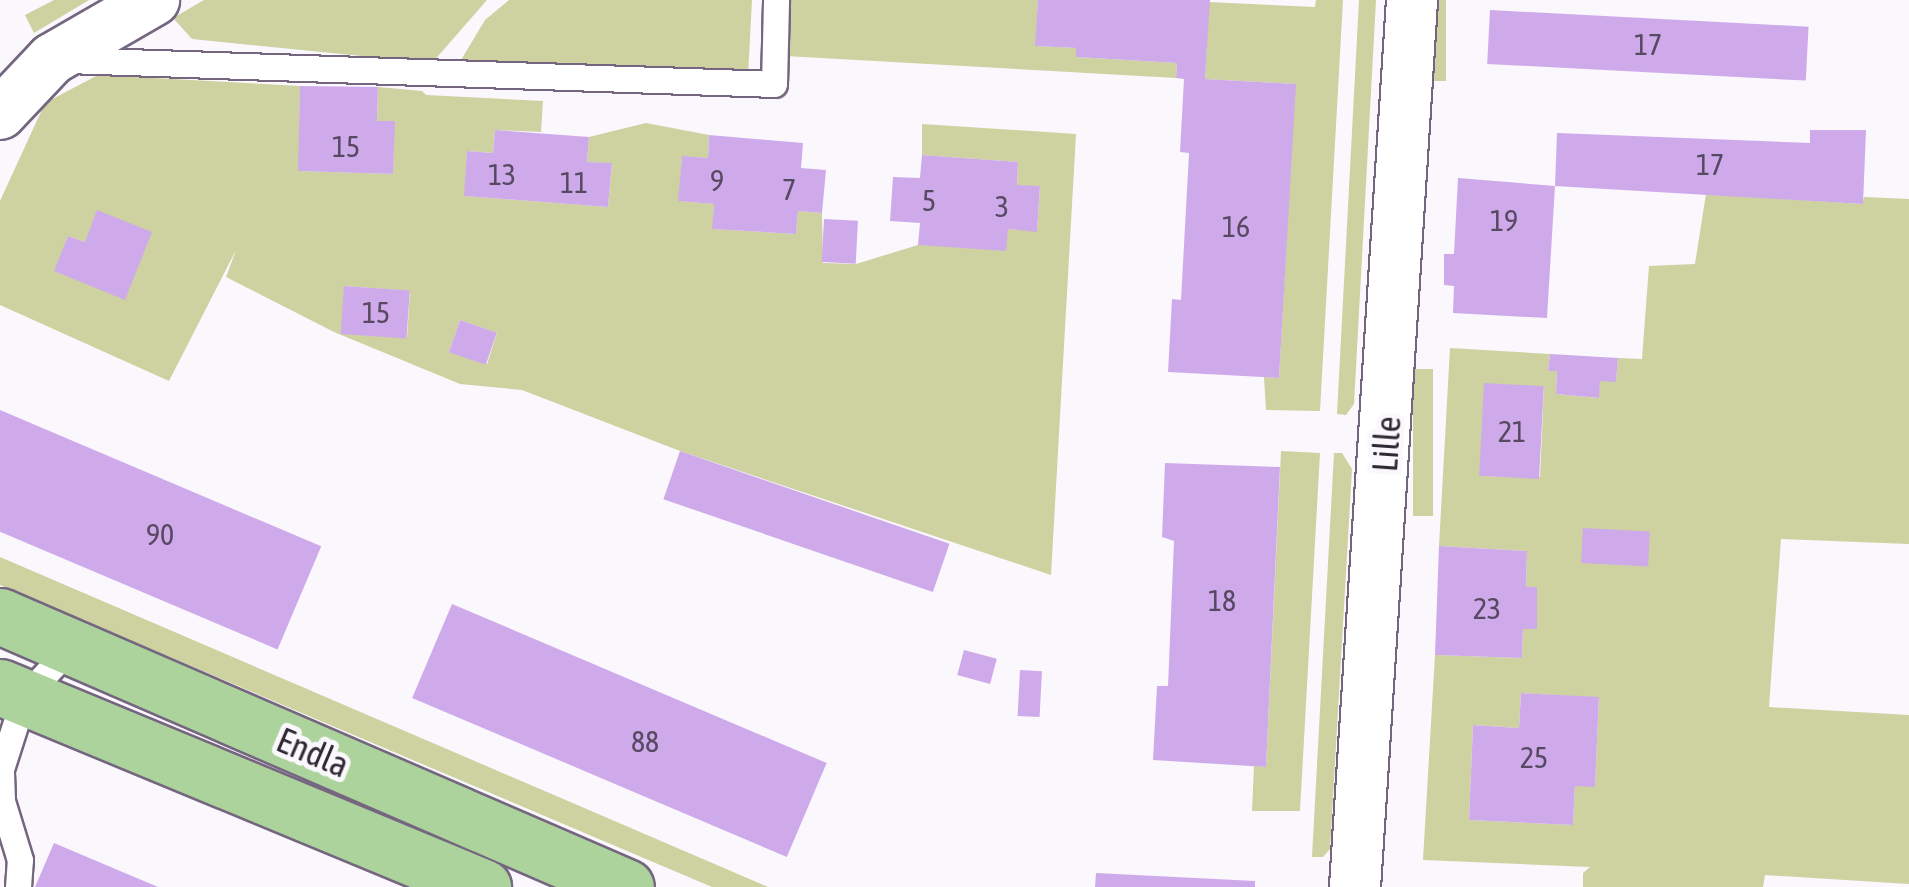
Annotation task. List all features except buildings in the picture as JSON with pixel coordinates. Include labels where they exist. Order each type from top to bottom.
[{"type":"main road","name":"Endla","points":[[0,616],[626,887]]},
{"type":"main road","name":"Endla","points":[[12,692],[485,887]]},
{"type":"street","points":[[0,114],[52,59],[154,0]]},
{"type":"street","name":"Lille","points":[[1355,887],[1412,0]]},
{"type":"street","points":[[485,887],[510,836]]},
{"type":"lane","points":[[52,59],[774,84],[776,0]]},
{"type":"lane","points":[[18,887],[30,866],[2,801],[1,769],[12,692],[72,647]]},
{"type":"green space","points":[[54,0],[89,0],[34,33],[25,15]]},
{"type":"green space","points":[[204,0],[487,0],[432,63],[192,39],[173,18]]},
{"type":"green space","points":[[509,0],[752,0],[748,76],[458,65],[485,20]]},
{"type":"green space","points":[[786,0],[1038,0],[1036,46],[1076,48],[1076,57],[1177,63],[1176,78],[785,56]]},
{"type":"green space","points":[[1316,0],[1343,0],[1320,411],[1266,410],[1264,377],[1279,378],[1295,84],[1205,79],[1209,2],[1315,7]]},
{"type":"green space","points":[[1359,0],[1376,0],[1354,404],[1346,415],[1337,414]]},
{"type":"green space","points":[[1432,0],[1446,0],[1446,81],[1432,81]]},
{"type":"green space","points":[[98,75],[300,86],[299,171],[393,174],[394,122],[377,121],[378,87],[422,91],[426,95],[543,101],[541,132],[495,130],[493,153],[467,151],[465,196],[608,207],[612,164],[587,162],[589,137],[646,123],[709,135],[708,158],[682,157],[679,201],[714,204],[713,229],[796,234],[798,211],[822,213],[823,263],[856,264],[918,245],[1008,229],[1037,231],[1040,187],[1017,185],[1018,162],[922,155],[922,124],[1076,134],[1051,575],[680,451],[522,390],[460,384],[334,332],[226,277],[236,250],[169,381],[0,305],[0,201],[45,103]],"holes":[[[98,211],[125,299],[55,271],[68,236],[85,242]],[[345,286],[410,291],[407,338]],[[460,320],[497,333],[487,364],[449,352]]]},
{"type":"green space","points":[[1706,194],[1862,204],[1864,197],[1909,199],[1909,544],[1781,539],[1769,707],[1909,715],[1909,884],[1765,875],[1763,887],[1583,887],[1583,873],[1590,867],[1423,860],[1435,655],[1522,658],[1523,629],[1537,629],[1537,588],[1526,587],[1527,551],[1439,546],[1450,348],[1550,354],[1548,371],[1557,371],[1556,394],[1598,398],[1600,381],[1616,381],[1618,358],[1642,359],[1649,266],[1695,264]],"holes":[[[1544,386],[1540,477],[1481,476]],[[1521,693],[1599,698],[1595,786],[1575,786],[1573,825],[1469,820],[1473,725],[1519,728]]]},
{"type":"green space","points":[[1413,369],[1433,369],[1433,516],[1413,516]]},
{"type":"green space","points":[[1281,451],[1320,453],[1300,811],[1252,811],[1254,766],[1266,767]]},
{"type":"green space","points":[[1334,453],[1342,453],[1352,469],[1330,849],[1323,857],[1312,857]]},
{"type":"green space","points":[[0,557],[768,887],[712,887],[0,585]]}]
